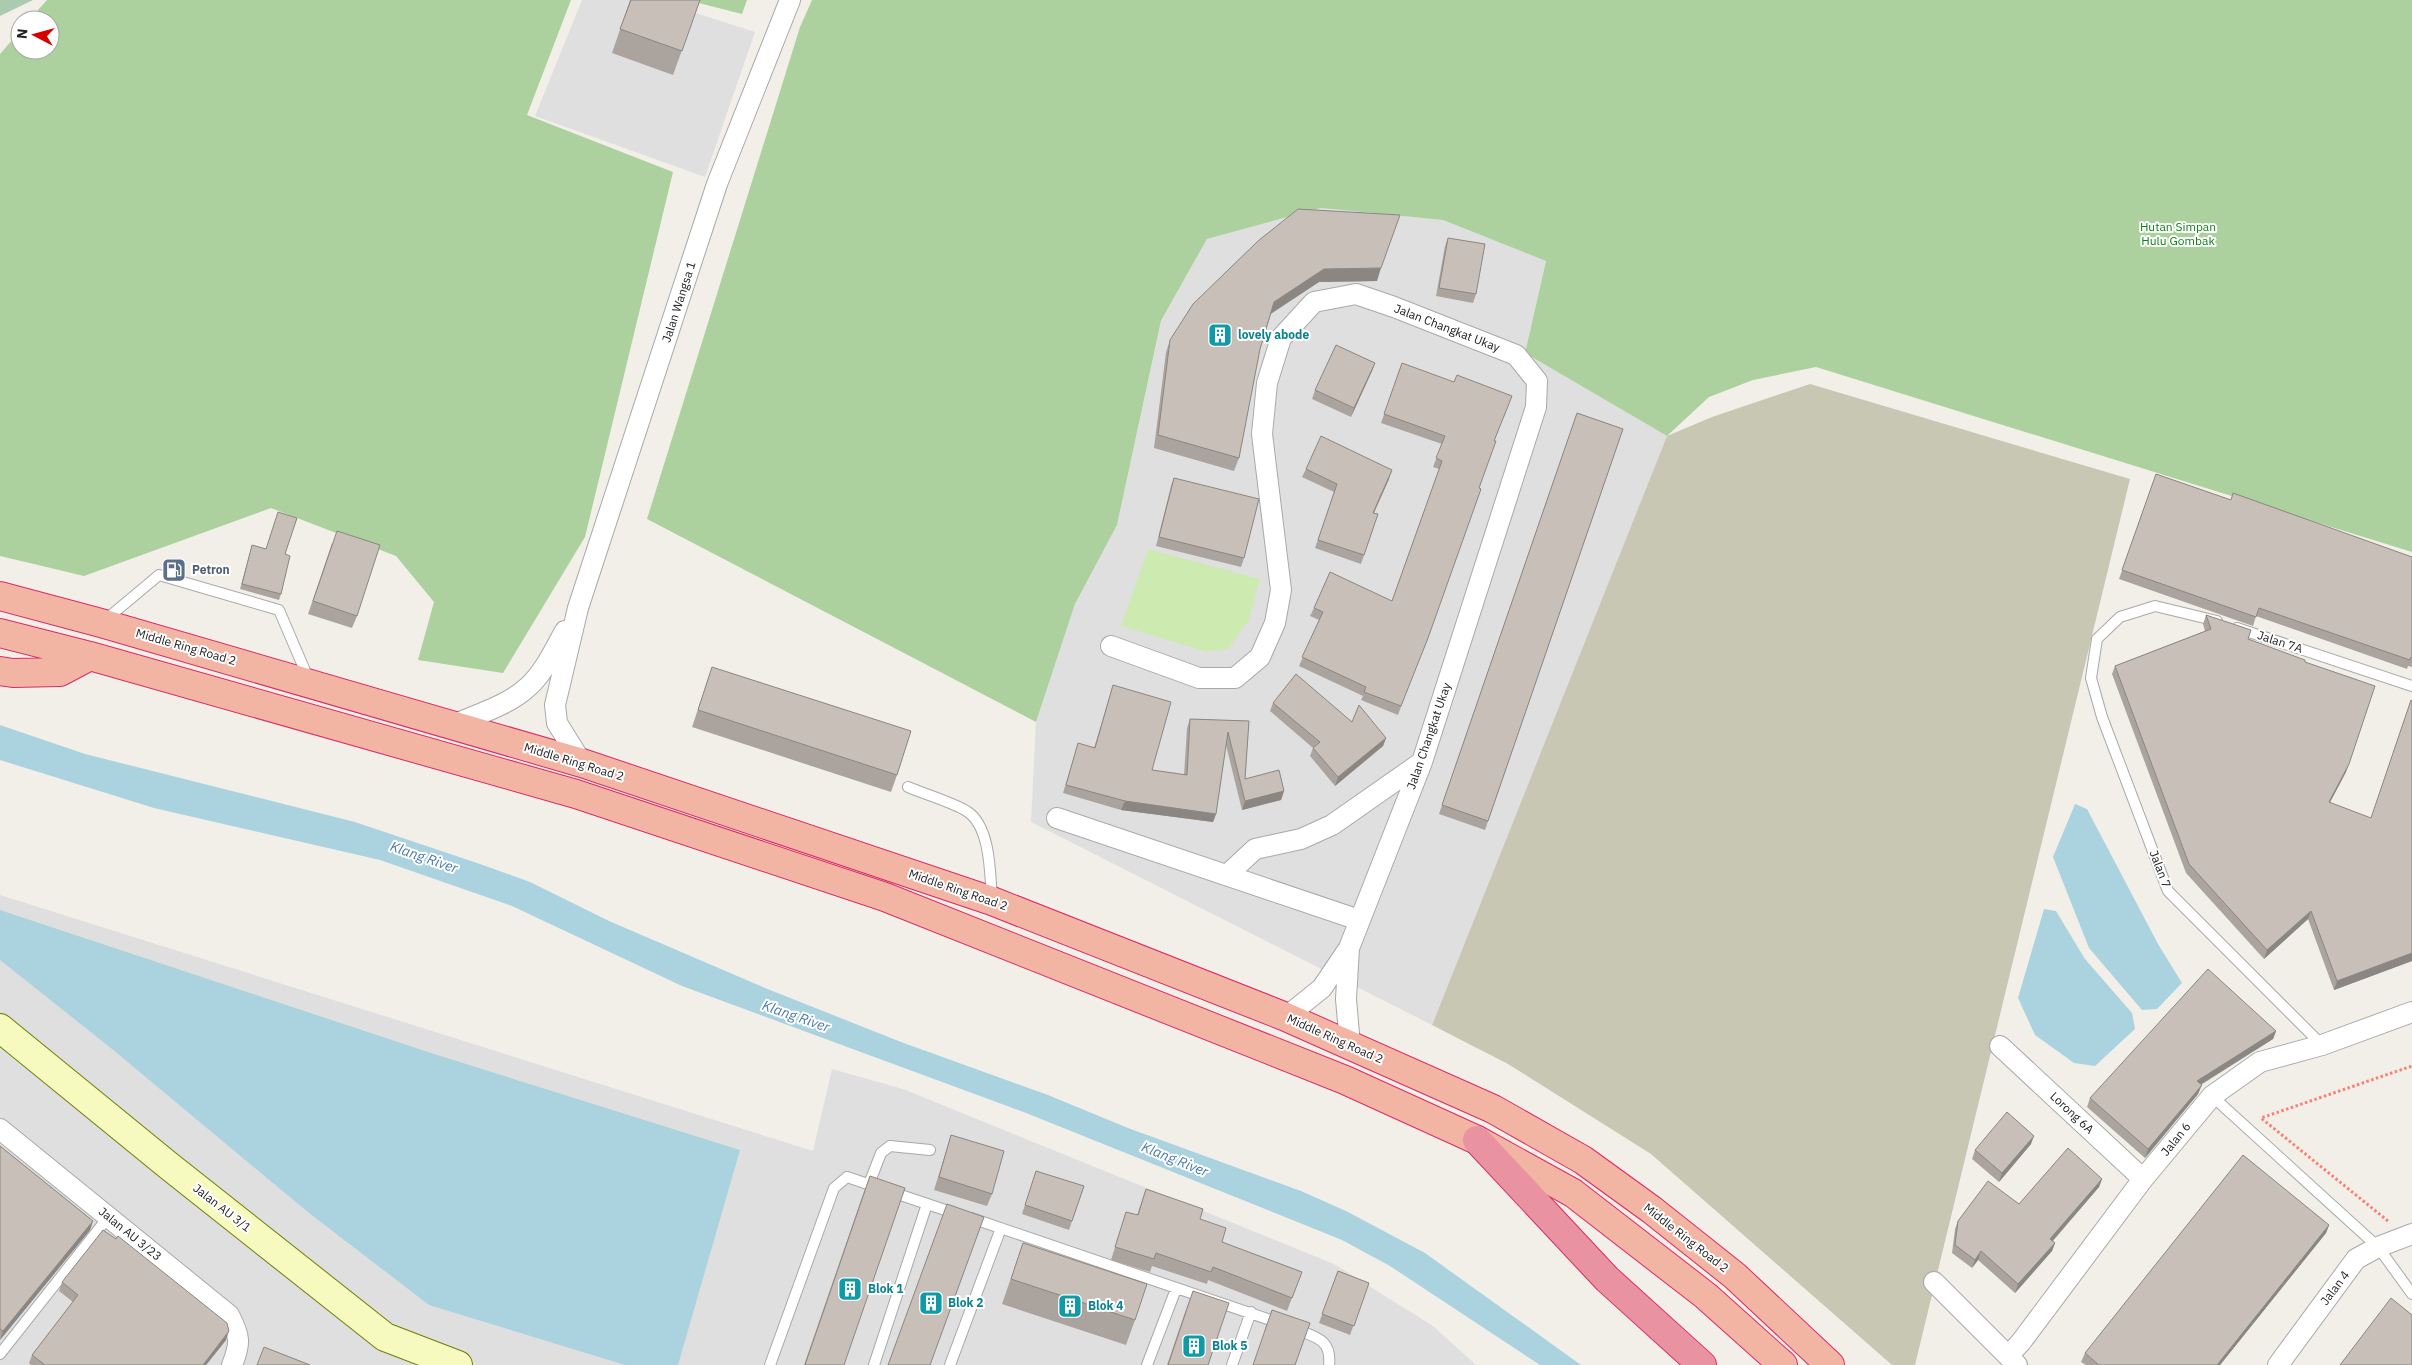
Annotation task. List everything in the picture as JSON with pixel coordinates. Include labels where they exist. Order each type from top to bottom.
[{"type":"highway","name":"Middle Ring Road 2","points":[[0,596],[101,623],[582,763],[992,900],[1286,1017],[1493,1109],[1582,1160],[1652,1210],[1735,1276],[1830,1365]]},
{"type":"highway","points":[[0,633],[90,656],[576,794],[885,898],[1345,1080],[1477,1140],[1573,1193],[1706,1296],[1783,1365]]},
{"type":"highway","points":[[0,671],[13,673],[60,672],[90,656]]},
{"type":"highway","points":[[1477,1140],[1607,1279],[1702,1365]]},
{"type":"main road","name":"Jalan AU 3/1","points":[[0,1028],[169,1166],[385,1337],[458,1365]]},
{"type":"street","name":"Jalan Wangsa 1","points":[[582,763],[557,723],[555,705],[578,608],[718,184],[790,0]]},
{"type":"street","name":"Jalan Changkat Ukay","points":[[1111,646],[1199,678],[1235,678],[1260,657],[1275,623],[1280,590],[1262,434],[1267,383],[1281,338],[1314,302],[1356,294],[1394,307],[1516,354],[1537,381],[1536,407],[1422,762],[1349,948],[1322,988],[1286,1017]]},
{"type":"street","name":"Jalan Wangsa 1","points":[[453,725],[509,700],[528,686],[544,669],[578,608]]},
{"type":"street","points":[[1228,875],[1255,849],[1301,840],[1332,825],[1422,762]]},
{"type":"street","points":[[1057,818],[1359,920]]},
{"type":"street","name":"Jalan Changkat Ukay","points":[[1349,948],[1346,999],[1350,1045]]},
{"type":"street","name":"Jalan 6","points":[[2012,1360],[2021,1342],[2143,1179],[2212,1096],[2260,1062],[2322,1046],[2412,1012]]},
{"type":"street","name":"Lorong 6A","points":[[2000,1046],[2143,1179]]},
{"type":"street","name":"Jalan AU 3/23","points":[[0,1128],[229,1315],[239,1334],[235,1358]]},
{"type":"street","name":"Jalan 4","points":[[2278,1365],[2356,1259],[2378,1247],[2412,1234]]},
{"type":"street","points":[[1934,1282],[2012,1360]]},
{"type":"lane","points":[[101,623],[159,575],[279,610],[310,683]]},
{"type":"lane","name":"Jalan 7A","points":[[2096,639],[2120,617],[2156,606],[2193,614],[2412,686]]},
{"type":"lane","name":"Jalan 7","points":[[2096,639],[2091,678],[2102,717],[2168,891],[2322,1046]]},
{"type":"lane","points":[[908,787],[969,812],[978,824],[989,852],[992,900]]},
{"type":"lane","points":[[2212,1096],[2378,1247],[2412,1294]]},
{"type":"lane","points":[[869,1184],[881,1153],[890,1146],[930,1150]]},
{"type":"lane","points":[[770,1365],[834,1188],[847,1177],[1176,1289],[1251,1312],[1322,1339],[1331,1353],[1330,1365]]},
{"type":"lane","points":[[874,1365],[927,1204]]},
{"type":"lane","points":[[0,1354],[109,1216]]},
{"type":"lane","points":[[950,1365],[1001,1228]]},
{"type":"lane","points":[[1147,1365],[1176,1289]]},
{"type":"lane","points":[[1232,1365],[1251,1312]]},
{"type":"path","points":[[2395,1218],[2387,1221],[2261,1118],[2412,1066]]},
{"type":"shaded area","points":[[582,0],[655,0],[755,32],[705,177],[535,116]]},
{"type":"shaded area","points":[[1321,208],[1443,220],[1546,261],[1525,353],[1667,436],[1432,1025],[1031,822],[1036,722],[1075,604],[1117,525],[1161,322],[1207,239]]},
{"type":"shaded area","points":[[1810,384],[2130,479],[1915,1365],[1892,1365],[1651,1154],[1508,1064],[1432,1025],[1667,436],[1712,417]]},
{"type":"shaded area","points":[[0,895],[813,1151],[832,1069],[903,1089],[1334,1264],[1433,1326],[1476,1365],[0,1365]]},
{"type":"green space","points":[[0,0],[33,0],[10,10],[0,16]]},
{"type":"green space","points":[[47,0],[571,0],[527,115],[673,172],[585,537],[503,673],[418,660],[434,602],[396,556],[271,508],[84,576],[0,556],[0,54],[10,42],[10,60],[60,60],[60,10],[38,10]]},
{"type":"green space","points":[[687,0],[747,0],[742,14]]},
{"type":"green space","name":"Hutan Simpan Hulu Gombak","points":[[812,0],[2412,0],[2412,552],[1816,367],[1753,380],[1709,397],[1667,436],[1525,353],[1546,261],[1443,220],[1321,208],[1207,239],[1161,321],[1117,525],[1075,604],[1036,722],[647,519],[800,27]]},
{"type":"green space","points":[[1148,549],[1260,579],[1249,620],[1228,649],[1207,652],[1121,626]]},
{"type":"water","name":"Klang River","points":[[0,725],[85,754],[355,822],[480,864],[530,882],[609,921],[765,988],[901,1042],[1048,1095],[1128,1128],[1301,1191],[1346,1211],[1425,1253],[1581,1365],[1540,1365],[1390,1266],[1342,1240],[1026,1113],[682,986],[512,906],[380,860],[154,808],[0,760]]},
{"type":"water","points":[[2075,804],[2087,809],[2158,944],[2182,983],[2157,1009],[2142,1010],[2089,948],[2053,857]]},
{"type":"water","points":[[2044,909],[2056,911],[2085,959],[2132,1013],[2135,1029],[2095,1066],[2074,1063],[2035,1035],[2018,998]]},
{"type":"water","points":[[0,910],[428,1052],[740,1150],[678,1365],[625,1365],[429,1305],[309,1213],[112,1049],[0,960]]},
{"type":"building","points":[[631,0],[700,0],[682,51],[620,29]]},
{"type":"building","name":"lovely abode","points":[[1298,209],[1400,215],[1381,268],[1324,269],[1274,302],[1260,349],[1239,458],[1158,435],[1170,340],[1193,304],[1258,241]]},
{"type":"building","points":[[1448,238],[1485,244],[1476,294],[1439,288]]},
{"type":"building","points":[[1336,345],[1375,363],[1354,408],[1315,390]]},
{"type":"building","points":[[1402,363],[1454,382],[1457,375],[1512,396],[1494,441],[1496,441],[1479,488],[1481,489],[1428,638],[1401,706],[1364,692],[1366,687],[1302,657],[1323,612],[1314,608],[1330,572],[1392,601],[1442,461],[1436,458],[1445,436],[1384,414]]},
{"type":"building","points":[[1577,413],[1623,429],[1488,821],[1442,805]]},
{"type":"building","points":[[1321,436],[1392,470],[1373,513],[1378,514],[1364,555],[1318,540],[1337,484],[1306,469]]},
{"type":"building","points":[[2156,474],[2231,500],[2233,493],[2412,557],[2412,658],[2410,660],[2259,608],[2256,617],[2122,570]]},
{"type":"building","points":[[1174,478],[1259,499],[1244,558],[1159,537]]},
{"type":"building","points":[[278,512],[297,518],[285,554],[290,556],[281,594],[242,584],[252,545],[266,549]]},
{"type":"building","points":[[337,531],[380,545],[357,616],[313,601]]},
{"type":"building","points":[[2206,615],[2251,630],[2248,639],[2305,660],[2305,662],[2375,686],[2349,764],[2329,802],[2371,818],[2412,701],[2412,953],[2337,981],[2311,911],[2267,950],[2189,864],[2115,666],[2211,629]]},
{"type":"building","points":[[712,667],[911,731],[897,775],[698,710]]},
{"type":"building","points":[[1296,674],[1352,722],[1359,705],[1386,738],[1338,777],[1313,748],[1320,742],[1273,703]]},
{"type":"building","points":[[1113,685],[1171,702],[1152,770],[1187,775],[1190,719],[1249,721],[1245,779],[1279,770],[1284,791],[1245,801],[1228,732],[1216,814],[1125,801],[1066,785],[1078,743],[1095,748]]},
{"type":"building","points":[[2208,969],[2276,1031],[2197,1081],[2202,1085],[2148,1149],[2090,1098]]},
{"type":"building","points":[[2007,1112],[2034,1136],[2002,1173],[1975,1150]]},
{"type":"building","points":[[951,1135],[1004,1151],[992,1194],[939,1177]]},
{"type":"building","points":[[0,1146],[93,1221],[3,1331],[0,1329]]},
{"type":"building","points":[[2068,1148],[2102,1179],[2050,1239],[2055,1243],[2018,1284],[1981,1251],[1975,1260],[1955,1245],[1958,1221],[1988,1181],[2019,1204]]},
{"type":"building","points":[[2243,1155],[2329,1225],[2217,1365],[2099,1365],[2085,1353]]},
{"type":"building","points":[[1036,1171],[1084,1186],[1072,1221],[1025,1205]]},
{"type":"building","name":"Blok 1","points":[[870,1176],[905,1188],[844,1365],[805,1365]]},
{"type":"building","points":[[1146,1189],[1203,1209],[1200,1219],[1226,1228],[1222,1242],[1302,1272],[1292,1298],[1213,1267],[1211,1272],[1156,1253],[1154,1259],[1115,1247],[1126,1212],[1138,1215]]},
{"type":"building","name":"Blok 2","points":[[947,1204],[984,1217],[930,1365],[888,1365]]},
{"type":"building","points":[[103,1230],[116,1239],[118,1236],[227,1323],[229,1331],[203,1365],[45,1365],[32,1355],[78,1295],[62,1282]]},
{"type":"building","points":[[1023,1243],[1147,1284],[1135,1320],[1011,1279]]},
{"type":"building","points":[[1338,1271],[1369,1283],[1354,1326],[1322,1314]]},
{"type":"building","name":"Blok 5","points":[[1193,1291],[1229,1303],[1208,1365],[1168,1365]]},
{"type":"building","points":[[2391,1298],[2412,1315],[2412,1365],[2340,1365]]},
{"type":"building","points":[[1272,1310],[1310,1323],[1295,1365],[1253,1365]]},
{"type":"building","points":[[264,1347],[310,1365],[257,1365]]},
{"type":"place","name":"lovely abode","points":[[1220,335]]},
{"type":"place","name":"Petron","points":[[174,570]]},
{"type":"place","name":"Blok 1","points":[[850,1289]]},
{"type":"place","name":"Blok 2","points":[[931,1303]]},
{"type":"place","name":"Blok 4","points":[[1070,1306]]},
{"type":"place","name":"Blok 5","points":[[1194,1346]]}]
